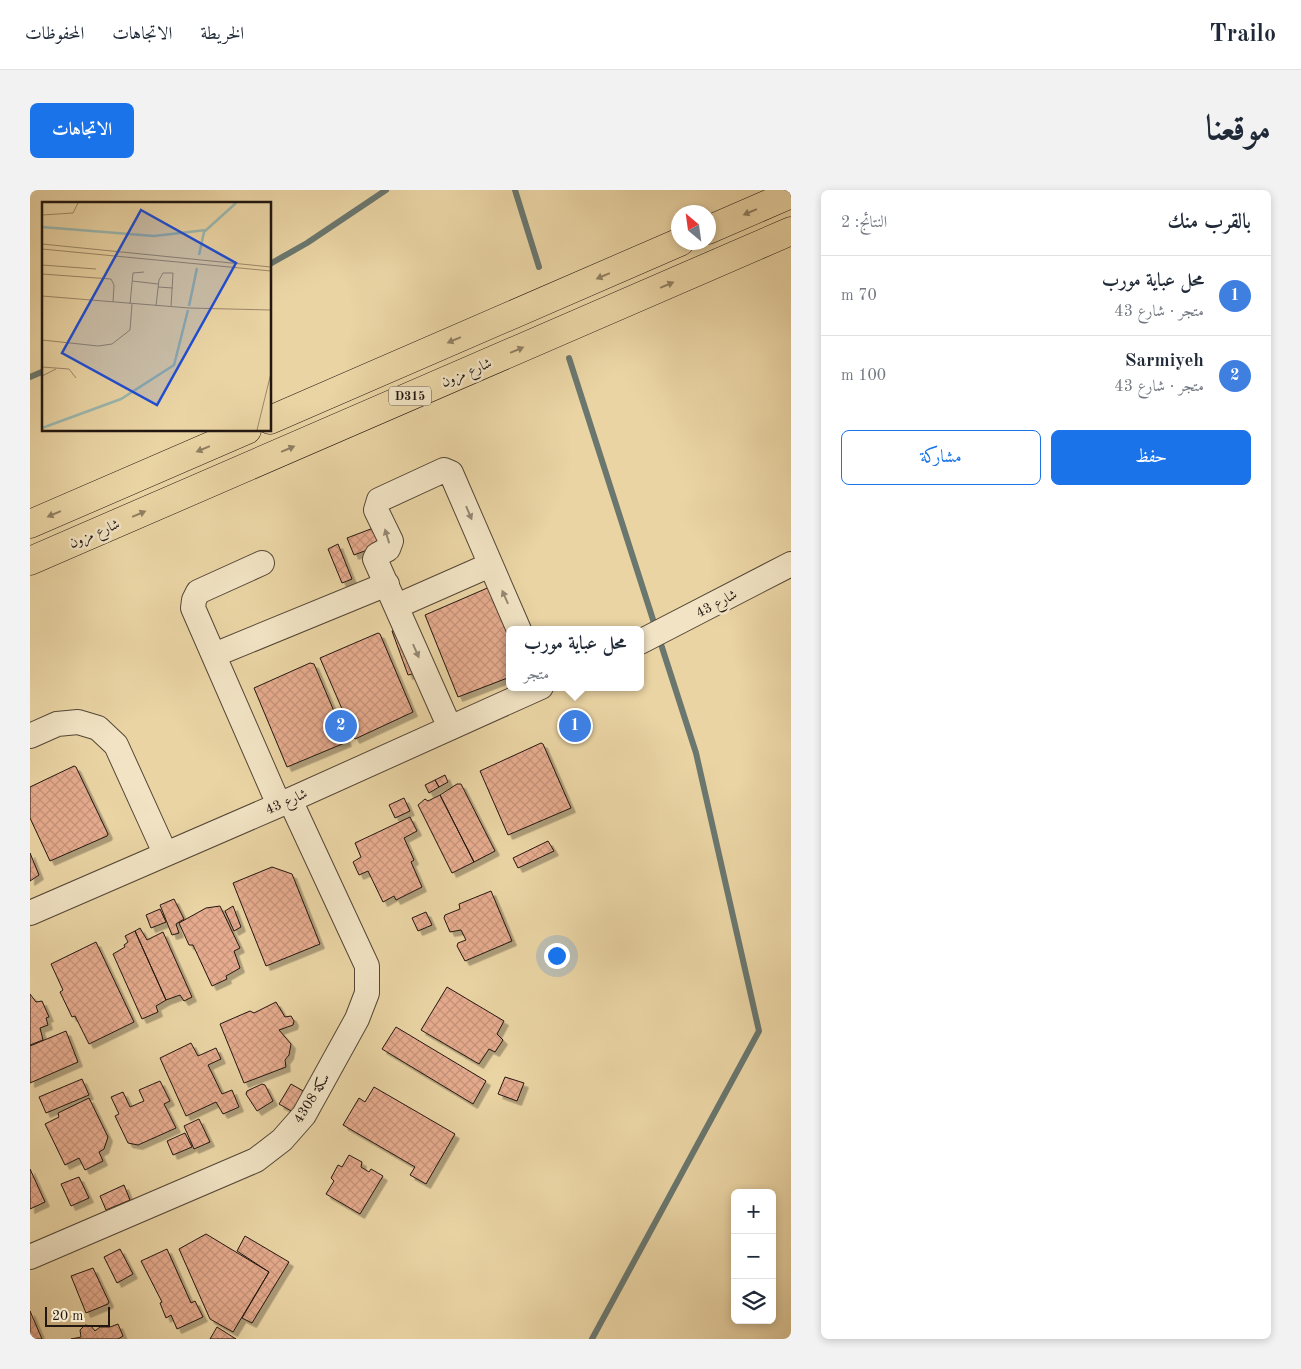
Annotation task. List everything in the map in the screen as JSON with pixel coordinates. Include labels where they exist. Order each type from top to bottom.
[{"type":"main road","points":[[716,227],[791,194]]},
{"type":"main road","name":"شارع مزون","points":[[30,561],[791,231]]},
{"type":"main road","name":"D315","points":[[271,420],[671,246]]},
{"type":"main road","points":[[30,524],[245,431]]},
{"type":"street","points":[[450,728],[375,559],[376,555],[388,549],[391,541],[376,510],[376,505],[383,498],[444,470],[448,471],[453,476],[517,626]]},
{"type":"street","name":"سكة 4308","points":[[30,1257],[256,1160],[282,1140],[304,1115],[357,1018],[367,993],[367,966],[285,802],[193,608],[198,592],[262,563]]},
{"type":"street","name":"شارع 43","points":[[644,640],[791,564]]},
{"type":"street","points":[[397,606],[490,565]]},
{"type":"street","points":[[214,655],[288,622],[387,584]]},
{"type":"street","name":"شارع 43","points":[[30,913],[285,802],[532,691]]},
{"type":"street","points":[[30,736],[57,724],[78,722],[98,728],[116,745],[165,853]]},
{"type":"building","points":[[376,527],[383,544],[354,555],[347,538]]},
{"type":"building","points":[[338,544],[352,579],[342,583],[328,549]]},
{"type":"building","points":[[492,586],[508,626],[506,626],[506,679],[458,697],[425,615]]},
{"type":"building","points":[[400,628],[416,673],[408,675],[392,631]]},
{"type":"building","points":[[378,633],[413,712],[355,739],[320,658]]},
{"type":"building","points":[[310,663],[314,664],[347,742],[287,767],[254,688]]},
{"type":"building","points":[[541,743],[571,808],[508,835],[480,771]]},
{"type":"building","points":[[74,766],[108,834],[50,861],[30,818],[30,787]]},
{"type":"building","points":[[445,775],[448,782],[439,787],[435,780]]},
{"type":"building","points":[[435,780],[439,787],[429,793],[425,785]]},
{"type":"building","points":[[457,784],[461,784],[495,851],[474,862],[440,795]]},
{"type":"building","points":[[440,795],[474,862],[452,873],[418,805],[425,799],[428,801]]},
{"type":"building","points":[[404,798],[410,811],[395,818],[389,805]]},
{"type":"building","points":[[410,817],[417,831],[404,838],[414,860],[411,862],[422,887],[396,900],[394,896],[383,902],[368,871],[359,875],[353,862],[361,857],[355,843]]},
{"type":"building","points":[[548,841],[554,851],[518,868],[513,858]]},
{"type":"building","points":[[30,853],[39,875],[30,881]]},
{"type":"building","points":[[272,867],[292,874],[320,944],[266,966],[233,883]]},
{"type":"building","points":[[491,891],[512,941],[465,961],[457,946],[458,943],[466,940],[461,930],[450,932],[444,918],[445,915],[460,909],[459,904]]},
{"type":"building","points":[[174,899],[184,919],[176,924],[179,933],[172,935],[160,905]]},
{"type":"building","points":[[220,906],[240,948],[234,951],[240,968],[226,976],[227,979],[212,986],[193,945],[189,945],[179,923],[206,908]]},
{"type":"building","points":[[233,906],[241,927],[234,931],[225,911]]},
{"type":"building","points":[[160,909],[166,922],[151,928],[146,915]]},
{"type":"building","points":[[426,912],[432,925],[418,931],[412,918]]},
{"type":"building","points":[[140,928],[147,940],[163,932],[192,997],[184,1001],[180,995],[166,1000],[135,931]]},
{"type":"building","points":[[135,931],[166,1000],[156,1006],[158,1012],[142,1019],[113,954],[125,947],[124,945],[128,942],[125,936]]},
{"type":"building","points":[[96,942],[134,1022],[89,1044],[75,1016],[72,1017],[60,992],[63,990],[51,964]]},
{"type":"building","points":[[447,987],[504,1021],[497,1034],[503,1040],[495,1052],[489,1049],[479,1064],[421,1030]]},
{"type":"building","points":[[30,994],[36,1002],[42,1001],[49,1017],[46,1018],[48,1025],[40,1028],[43,1040],[30,1045]]},
{"type":"building","points":[[276,1002],[285,1017],[291,1016],[294,1021],[293,1025],[279,1030],[291,1044],[289,1055],[285,1060],[286,1067],[244,1083],[220,1024],[250,1011],[254,1013]]},
{"type":"building","points":[[396,1027],[486,1081],[473,1104],[382,1049]]},
{"type":"building","points":[[66,1031],[78,1062],[30,1083],[30,1046]]},
{"type":"building","points":[[191,1043],[198,1056],[216,1048],[221,1059],[208,1065],[222,1094],[232,1090],[239,1107],[223,1114],[216,1102],[186,1116],[160,1058]]},
{"type":"building","points":[[505,1077],[524,1083],[517,1101],[498,1094]]},
{"type":"building","points":[[82,1079],[89,1095],[46,1113],[39,1097]]},
{"type":"building","points":[[160,1081],[170,1101],[164,1104],[176,1128],[138,1145],[128,1143],[115,1116],[119,1114],[111,1097],[123,1092],[130,1107],[144,1101],[139,1090]]},
{"type":"building","points":[[262,1084],[265,1085],[273,1101],[257,1111],[246,1094],[247,1091]]},
{"type":"building","points":[[291,1084],[305,1092],[293,1112],[279,1104]]},
{"type":"building","points":[[374,1087],[455,1134],[426,1184],[410,1175],[415,1167],[343,1125],[359,1098],[365,1102]]},
{"type":"building","points":[[89,1098],[108,1137],[104,1149],[99,1152],[103,1161],[85,1170],[79,1158],[65,1165],[45,1124],[59,1117],[58,1113]]},
{"type":"building","points":[[199,1119],[210,1142],[194,1149],[184,1126]]},
{"type":"building","points":[[185,1133],[192,1147],[173,1155],[167,1141]]},
{"type":"building","points":[[349,1155],[362,1162],[361,1167],[369,1172],[371,1169],[383,1176],[360,1214],[326,1194],[334,1181],[331,1178],[338,1165],[342,1167]]},
{"type":"building","points":[[30,1169],[45,1202],[30,1209]]},
{"type":"building","points":[[79,1177],[89,1198],[71,1206],[61,1184]]},
{"type":"building","points":[[124,1185],[130,1200],[106,1210],[100,1196]]},
{"type":"building","points":[[206,1234],[269,1272],[233,1332],[210,1319],[179,1249]]},
{"type":"building","points":[[245,1236],[289,1262],[252,1323],[242,1318],[269,1272],[237,1251]]},
{"type":"building","points":[[120,1249],[133,1274],[117,1283],[104,1257]]},
{"type":"building","points":[[167,1249],[191,1303],[195,1301],[203,1317],[177,1329],[171,1315],[166,1318],[160,1303],[162,1302],[141,1261]]},
{"type":"building","points":[[93,1268],[109,1302],[86,1313],[71,1276]]},
{"type":"building","points":[[30,1311],[42,1339],[30,1339]]},
{"type":"building","points":[[118,1324],[123,1336],[118,1339],[71,1339],[81,1337],[80,1330],[85,1325],[91,1326],[95,1331],[100,1327],[110,1327]]},
{"type":"building","points":[[217,1327],[236,1339],[210,1339]]},
{"type":"waterway","points":[[271,263],[307,243],[386,190]]},
{"type":"waterway","points":[[515,190],[539,267]]},
{"type":"waterway","points":[[569,358],[656,629]]},
{"type":"waterway","points":[[30,377],[42,372]]},
{"type":"waterway","points":[[592,1339],[759,1031],[696,753],[659,638]]},
{"type":"place","name":"Sarmiyeh","points":[[341,726]]},
{"type":"place","name":"محل عباية مورب","points":[[575,726]]}]
